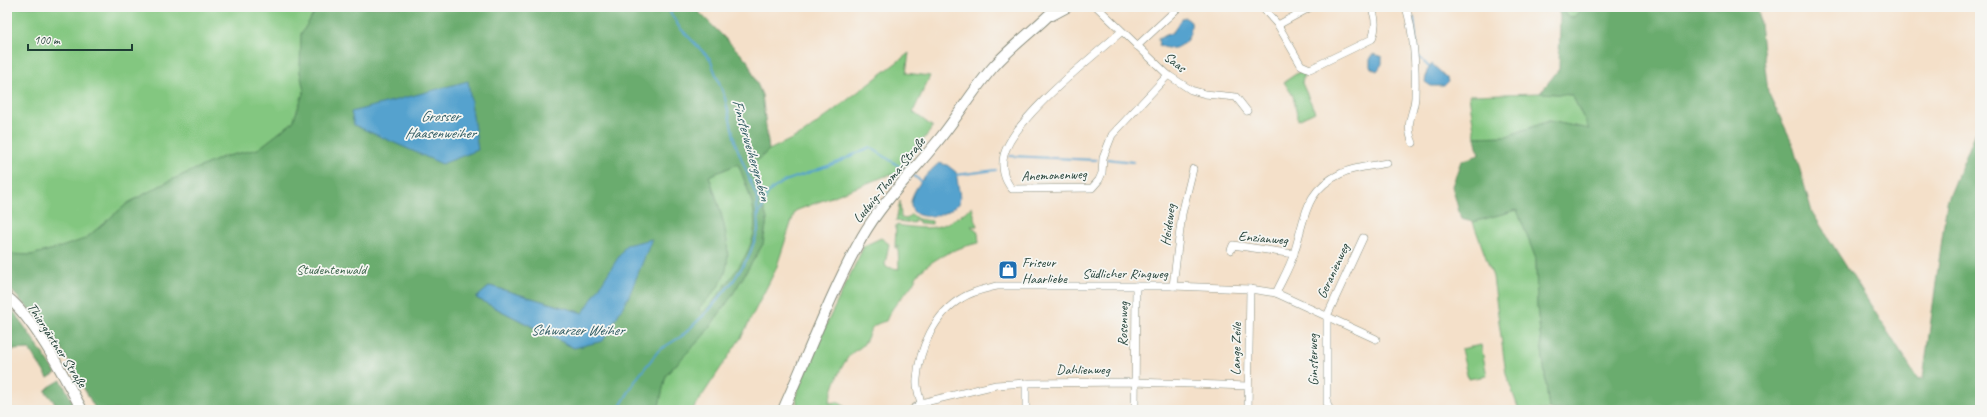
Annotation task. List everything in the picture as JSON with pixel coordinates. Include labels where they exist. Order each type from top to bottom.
[{"type":"street","name":"Ludwig-Thoma-Straße","points":[[784,410],[844,274],[863,236],[911,173],[938,142],[973,91],[996,64],[1021,39],[1048,17],[1057,7]]},
{"type":"street","name":"Ludwig-Thoma-Straße","points":[[1048,17],[1067,7]]},
{"type":"street","name":"Saas","points":[[1090,7],[1097,8],[1168,75],[1191,90],[1205,94],[1236,97],[1247,111]]},
{"type":"street","points":[[1137,46],[1179,7]]},
{"type":"street","points":[[1262,7],[1278,25],[1301,65],[1313,69],[1372,39],[1375,32],[1375,22],[1374,12],[1371,7]]},
{"type":"street","points":[[1278,25],[1311,7]]},
{"type":"street","points":[[1406,7],[1413,40],[1415,99],[1409,120],[1412,143]]},
{"type":"street","name":"Anemonenweg","points":[[1121,32],[1065,80],[1022,125],[1005,153],[1003,160],[1005,181],[1012,189],[1092,188],[1100,180],[1103,158],[1112,135],[1168,75]]},
{"type":"street","points":[[1276,293],[1294,254],[1306,206],[1313,194],[1324,183],[1343,172],[1387,163]]},
{"type":"street","name":"Heideweg","points":[[1173,286],[1182,214],[1193,170]]},
{"type":"street","points":[[1299,204],[1306,206]]},
{"type":"street","name":"Geranienweg","points":[[1327,316],[1363,238]]},
{"type":"street","name":"Enzianweg","points":[[1231,250],[1232,245],[1294,254]]},
{"type":"street","name":"Südlicher Ringweg","points":[[921,403],[916,380],[926,341],[936,323],[946,309],[961,298],[976,291],[997,286],[1173,286],[1250,288],[1276,293],[1376,339]]},
{"type":"street","name":"Rosenweg","points":[[1135,410],[1136,286]]},
{"type":"street","name":"Lange Zeile","points":[[1248,410],[1250,288]]},
{"type":"street","name":"Thiergärtner Straße","points":[[7,297],[28,321],[45,345],[82,410]]},
{"type":"street","name":"Ginsterweg","points":[[1327,316],[1327,408]]},
{"type":"street","name":"Dahlienweg","points":[[921,403],[996,385],[1026,383],[1135,382],[1248,386]]},
{"type":"street","points":[[1026,383],[1026,410]]},
{"type":"street","points":[[912,410],[921,403]]},
{"type":"green space","points":[[7,7],[318,7],[301,34],[300,72],[304,91],[293,122],[258,149],[223,157],[169,181],[128,203],[85,239],[31,255],[7,254]]},
{"type":"green space","name":"Studentenwald","points":[[318,7],[694,7],[747,60],[762,95],[769,150],[751,166],[767,219],[763,244],[731,297],[704,335],[666,375],[658,410],[96,410],[53,334],[7,286],[7,254],[31,255],[85,239],[128,203],[169,181],[223,157],[258,149],[293,122],[304,91],[300,72],[301,34]],"holes":[[[738,164],[751,197],[754,211],[755,223],[753,236],[749,249],[741,263],[717,298],[701,314],[699,308],[721,283],[725,273],[728,250],[724,224],[709,176]],[[490,286],[583,313],[574,348],[476,298]]]},
{"type":"green space","points":[[1557,7],[1563,7],[1566,16],[1574,17],[1583,7],[1758,7],[1768,92],[1792,142],[1812,212],[1918,380],[1923,379],[1947,202],[1980,122],[1980,410],[1549,410],[1537,307],[1536,259],[1517,210],[1473,222],[1461,219],[1452,186],[1461,161],[1479,155],[1475,137],[1507,136],[1549,121],[1589,129],[1572,95],[1540,93],[1559,69],[1560,16]]},
{"type":"green space","points":[[1563,7],[1583,7],[1575,17],[1566,16]]},
{"type":"green space","points":[[909,53],[906,73],[930,76],[913,112],[933,127],[896,176],[891,174],[795,211],[776,269],[742,336],[698,402],[692,410],[658,410],[666,375],[704,335],[731,297],[763,244],[767,219],[751,166],[769,150],[804,133]]},
{"type":"green space","points":[[1299,72],[1304,73],[1302,83],[1315,112],[1298,120],[1293,96],[1284,82]]},
{"type":"green space","points":[[1540,93],[1572,95],[1589,129],[1549,121],[1507,136],[1475,137],[1469,95]]},
{"type":"green space","points":[[738,164],[750,196],[753,209],[754,222],[750,247],[743,261],[732,277],[710,306],[701,315],[699,308],[721,283],[725,273],[728,250],[724,224],[709,176]]},
{"type":"green space","points":[[900,201],[901,218],[907,219],[911,214],[918,219],[932,221],[932,224],[919,223],[919,221],[915,220],[914,223],[896,221]]},
{"type":"green space","points":[[972,207],[977,226],[971,226],[978,232],[979,243],[948,253],[927,266],[919,273],[911,287],[893,307],[886,321],[875,325],[862,346],[848,357],[832,391],[829,403],[838,402],[844,406],[842,410],[798,410],[796,397],[798,387],[813,352],[864,246],[881,238],[889,244],[885,264],[886,267],[899,269],[898,246],[895,248],[896,225],[919,228],[936,227],[952,221]]},
{"type":"green space","points":[[1517,210],[1536,259],[1537,307],[1549,410],[1519,410],[1506,374],[1493,277],[1473,222]]},
{"type":"green space","points":[[7,306],[15,313],[56,373],[48,378],[29,349],[11,350],[7,353]]},
{"type":"green space","points":[[1481,345],[1487,376],[1468,379],[1461,349]]},
{"type":"green space","points":[[61,380],[77,410],[61,410],[45,391]]},
{"type":"water","points":[[1186,18],[1191,22],[1191,29],[1186,40],[1182,44],[1178,47],[1172,48],[1166,48],[1159,45],[1158,39],[1173,32],[1182,19]]},
{"type":"water","points":[[1374,54],[1382,57],[1382,64],[1377,71],[1370,67],[1370,57]]},
{"type":"water","points":[[1432,64],[1447,78],[1448,82],[1444,86],[1431,86],[1425,82],[1427,71]]},
{"type":"water","name":"Grosser Haasenweiher","points":[[468,81],[478,150],[442,164],[354,125],[351,112]]},
{"type":"water","points":[[939,163],[947,165],[956,172],[960,197],[959,204],[942,214],[931,216],[919,215],[912,209],[912,197],[918,186]]},
{"type":"water","name":"Schwarzer Weiher","points":[[652,239],[629,296],[603,341],[574,348],[476,298],[490,286],[583,313],[626,245]]},
{"type":"waterway","name":"Finsterweihergraben","points":[[618,410],[637,378],[659,350],[682,336],[709,310],[734,280],[749,256],[758,231],[757,198],[736,145],[725,98],[710,59],[679,27],[667,7]]},
{"type":"waterway","points":[[1414,18],[1418,56],[1422,60]]},
{"type":"waterway","points":[[1424,62],[1429,67]]},
{"type":"waterway","points":[[758,216],[764,205],[767,194],[785,181],[836,163],[870,147],[908,172]]},
{"type":"waterway","points":[[1010,156],[1096,160]]},
{"type":"waterway","points":[[1107,159],[1133,162]]},
{"type":"waterway","points":[[956,175],[996,170]]},
{"type":"waterway","points":[[914,176],[922,182]]},
{"type":"place","name":"Friseur Haarliebe","points":[[1008,270]]}]
